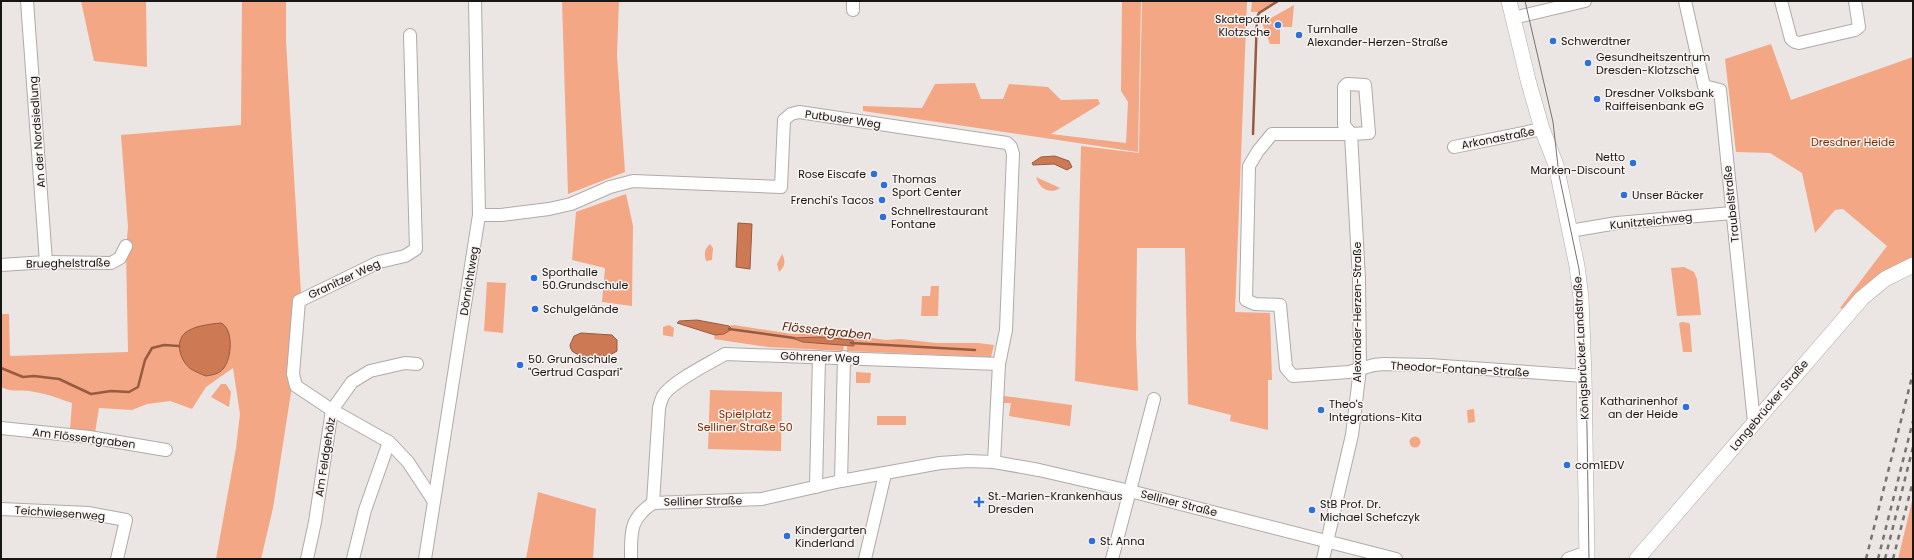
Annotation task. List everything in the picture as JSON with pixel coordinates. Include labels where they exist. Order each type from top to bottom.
[{"type":"main road","name":"Königsbrücker Landstraße","points":[[1510,1],[1513,18],[1542,129],[1556,165],[1570,231],[1580,298],[1584,376],[1587,556]]},
{"type":"main road","name":"Langebrücker Straße","points":[[1637,559],[1862,298],[1885,279],[1913,265]]},
{"type":"street","name":"An der Nordsiedlung","points":[[27,1],[46,262]]},
{"type":"street","name":"Dörnichtweg","points":[[425,559],[433,500],[479,215],[476,1]]},
{"type":"street","points":[[1513,18],[1585,1]]},
{"type":"street","name":"Traubelstraße","points":[[1684,1],[1704,86],[1720,90],[1754,422]]},
{"type":"street","points":[[1781,1],[1792,39],[1795,42],[1855,30],[1859,27],[1855,1]]},
{"type":"street","name":"Granitzer Weg","points":[[410,35],[416,249],[405,256],[380,262],[299,301],[293,374],[296,386],[332,410],[389,442],[408,462],[433,500]]},
{"type":"street","name":"Putbuser Weg","points":[[479,215],[501,215],[549,209],[571,204],[610,187],[633,181],[781,187],[784,120],[791,114],[799,112],[1007,143],[1011,147],[1013,154],[1006,330],[999,364]]},
{"type":"street","name":"Arkonastraße","points":[[1454,147],[1542,129]]},
{"type":"street","name":"Alexander-Herzen-Straße","points":[[1249,166],[1258,151],[1272,134],[1351,134],[1358,271],[1360,369],[1352,435],[1323,559]]},
{"type":"street","name":"Theodor-Fontane-Straße","points":[[1249,166],[1246,300],[1255,304],[1280,305],[1286,368],[1289,374],[1296,376],[1349,372],[1374,365],[1429,365],[1584,376]]},
{"type":"street","name":"Kunitzteichweg","points":[[1570,231],[1617,223],[1732,213]]},
{"type":"street","name":"Brueghelstraße","points":[[1,265],[46,262],[112,263],[120,258],[126,246]]},
{"type":"street","name":"Göhrener Weg","points":[[653,503],[658,408],[663,396],[671,388],[725,354],[844,357],[999,364]]},
{"type":"street","points":[[816,486],[819,357]]},
{"type":"street","points":[[841,481],[844,357]]},
{"type":"street","name":"Am Feldgehölz","points":[[307,559],[315,522],[332,410],[352,382],[370,371],[405,363],[417,364]]},
{"type":"street","points":[[994,462],[999,364]]},
{"type":"street","points":[[1112,559],[1154,399]]},
{"type":"street","name":"Am Flössertgraben","points":[[1,428],[89,437],[166,450]]},
{"type":"street","points":[[353,559],[365,510],[389,442]]},
{"type":"street","name":"Selliner Straße","points":[[631,559],[632,529],[636,517],[653,503],[755,500],[841,481],[940,463],[968,461],[994,462],[1130,491],[1396,559]]},
{"type":"street","points":[[865,559],[885,474]]},
{"type":"street","name":"Teichwiesenweg","points":[[1,509],[88,513],[126,520],[118,559]]},
{"type":"street","points":[[1568,559],[1587,556]]},
{"type":"green space","points":[[81,1],[146,1],[147,67],[94,61]]},
{"type":"green space","points":[[242,1],[286,1],[286,41],[301,294],[292,386],[273,508],[261,559],[216,559],[236,448],[240,414],[233,368],[206,387],[192,409],[170,401],[147,404],[132,410],[99,408],[95,433],[70,430],[72,403],[40,393],[9,390],[1,387],[1,314],[9,314],[10,356],[128,352],[126,250],[128,227],[121,135],[241,125]]},
{"type":"green space","points":[[562,1],[619,1],[617,55],[625,172],[568,194]]},
{"type":"green space","points":[[1122,1],[1141,1],[1138,152],[863,111],[863,106],[922,108],[935,84],[975,83],[981,99],[1003,99],[1009,84],[1048,87],[1061,100],[1098,99],[1100,104],[1051,134],[1126,143],[1128,102],[1121,91]]},
{"type":"green space","points":[[1142,1],[1247,1],[1235,312],[1270,313],[1272,380],[1268,380],[1268,430],[1230,421],[1231,415],[1188,404],[1185,248],[1137,248],[1136,338],[1138,391],[1075,381],[1081,146],[1139,153]]},
{"type":"green space","points":[[1252,1],[1276,1],[1259,12],[1251,12]]},
{"type":"green space","name":"Skatepark Klotzsche","points":[[1294,5],[1292,27],[1280,27],[1280,44],[1270,44],[1262,23]]},
{"type":"green space","name":"Dresdner Heide","points":[[1771,44],[1791,100],[1913,57],[1913,263],[1848,311],[1840,308],[1887,246],[1843,209],[1835,210],[1815,233],[1802,173],[1770,153],[1736,152],[1725,59]]},
{"type":"green space","points":[[1036,177],[1060,188],[1052,191],[1045,189],[1039,184]]},
{"type":"green space","points":[[626,194],[633,226],[632,306],[602,302],[605,268],[572,260],[576,212]]},
{"type":"green space","points":[[710,244],[713,248],[712,260],[706,261],[705,252]]},
{"type":"green space","points":[[782,254],[784,264],[783,268],[779,272],[777,264]]},
{"type":"green space","points":[[1684,267],[1694,272],[1697,279],[1701,315],[1677,316],[1671,268]]},
{"type":"green space","points":[[487,282],[506,283],[503,333],[484,331]]},
{"type":"green space","points":[[931,286],[939,286],[938,316],[921,316],[922,296],[930,296]]},
{"type":"green space","points":[[1679,323],[1689,323],[1690,325],[1692,352],[1683,352]]},
{"type":"green space","points":[[669,325],[674,328],[673,337],[663,335],[663,327]]},
{"type":"green space","points":[[734,325],[792,334],[845,334],[844,339],[793,338],[804,342],[844,345],[843,351],[768,347],[714,339],[715,335],[724,334],[732,329],[729,326]]},
{"type":"green space","points":[[849,335],[886,340],[901,339],[936,343],[978,343],[994,345],[991,357],[847,351],[847,345],[854,346],[853,340],[849,340]]},
{"type":"green space","points":[[856,372],[871,373],[870,383],[856,383]]},
{"type":"green space","points":[[221,384],[226,384],[231,392],[229,407],[211,397]]},
{"type":"green space","name":"Spielplatz Selliner Straße 50","points":[[710,390],[782,392],[781,451],[708,449]]},
{"type":"green space","points":[[1004,396],[1072,405],[1070,426],[1009,416],[1011,403],[1004,403]]},
{"type":"green space","points":[[1474,409],[1475,422],[1468,423],[1467,410]]},
{"type":"green space","points":[[877,416],[906,416],[906,425],[877,425]]},
{"type":"green space","points":[[1415,436],[1419,438],[1421,442],[1419,446],[1415,448],[1411,446],[1409,442],[1411,438]]},
{"type":"green space","points":[[538,492],[596,509],[593,559],[526,559]]},
{"type":"green space","points":[[1913,497],[1913,559],[1898,559]]},
{"type":"shaded area","points":[[1055,156],[1069,161],[1072,167],[1067,170],[1054,164],[1033,165],[1032,163],[1041,157]]},
{"type":"shaded area","points":[[738,223],[752,224],[750,269],[736,267]]},
{"type":"shaded area","points":[[697,320],[729,326],[732,329],[724,334],[715,335],[677,323],[679,321]]},
{"type":"shaded area","points":[[221,323],[228,331],[230,338],[230,352],[226,364],[220,372],[206,376],[187,366],[180,352],[180,342],[185,333],[192,329]]},
{"type":"shaded area","points":[[581,333],[612,335],[617,340],[617,351],[608,355],[594,357],[576,354],[572,351],[570,345],[574,336]]},
{"type":"shaded area","points":[[820,337],[853,340],[854,346],[803,342],[792,338]]},
{"type":"waterway","name":"Flössertgraben","points":[[1253,134],[1257,17],[1259,13],[1278,1]]},
{"type":"waterway","name":"Flössertgraben","points":[[729,329],[794,338]]},
{"type":"waterway","name":"Flössertgraben","points":[[851,343],[975,350]]},
{"type":"waterway","name":"Flössertgraben","points":[[1,368],[23,377],[34,376],[59,379],[91,394],[111,391],[129,392],[138,387],[145,360],[152,348],[164,345],[179,346]]},
{"type":"tram line","points":[[1525,1],[1553,122],[1559,175],[1579,269],[1582,298],[1587,428],[1589,559]]},
{"type":"railway","points":[[1866,559],[1913,373]]},
{"type":"railway","points":[[1878,559],[1913,421]]},
{"type":"railway","points":[[1885,559],[1913,447]]},
{"type":"railway","points":[[1893,559],[1913,481]]},
{"type":"place","name":"Skatepark Klotzsche","points":[[1278,25]]},
{"type":"place","name":"Turnhalle Alexander-Herzen-Straße","points":[[1299,35]]},
{"type":"place","name":"Schwerdtner","points":[[1553,41]]},
{"type":"place","name":"Gesundheitszentrum Dresden-Klotzsche","points":[[1588,63]]},
{"type":"place","name":"Dresdner Volksbank Raiffeisenbank eG","points":[[1597,99]]},
{"type":"place","name":"Netto Marken-Discount","points":[[1633,163]]},
{"type":"place","name":"Rose Eiscafe","points":[[874,174]]},
{"type":"place","name":"Thomas Sport Center","points":[[884,185]]},
{"type":"place","name":"Unser Bäcker","points":[[1624,195]]},
{"type":"place","name":"Frenchi's Tacos","points":[[882,200]]},
{"type":"place","name":"Schnellrestaurant Fontane","points":[[883,217]]},
{"type":"place","name":"Sporthalle 50.Grundschule","points":[[534,278]]},
{"type":"place","name":"Schulgelände","points":[[535,309]]},
{"type":"place","name":"50. Grundschule \"Gertrud Caspari\"","points":[[520,365]]},
{"type":"place","name":"Katharinenhof an der Heide","points":[[1686,407]]},
{"type":"place","name":"Theo's Integrations-Kita","points":[[1321,410]]},
{"type":"place","name":"com1EDV","points":[[1567,465]]},
{"type":"place","name":"St.-Marien-Krankenhaus Dresden","points":[[979,502]]},
{"type":"place","name":"StB Prof. Dr. Michael Schefczyk","points":[[1312,510]]},
{"type":"place","name":"Kindergarten Kinderland","points":[[787,536]]},
{"type":"place","name":"St. Anna","points":[[1092,541]]}]
